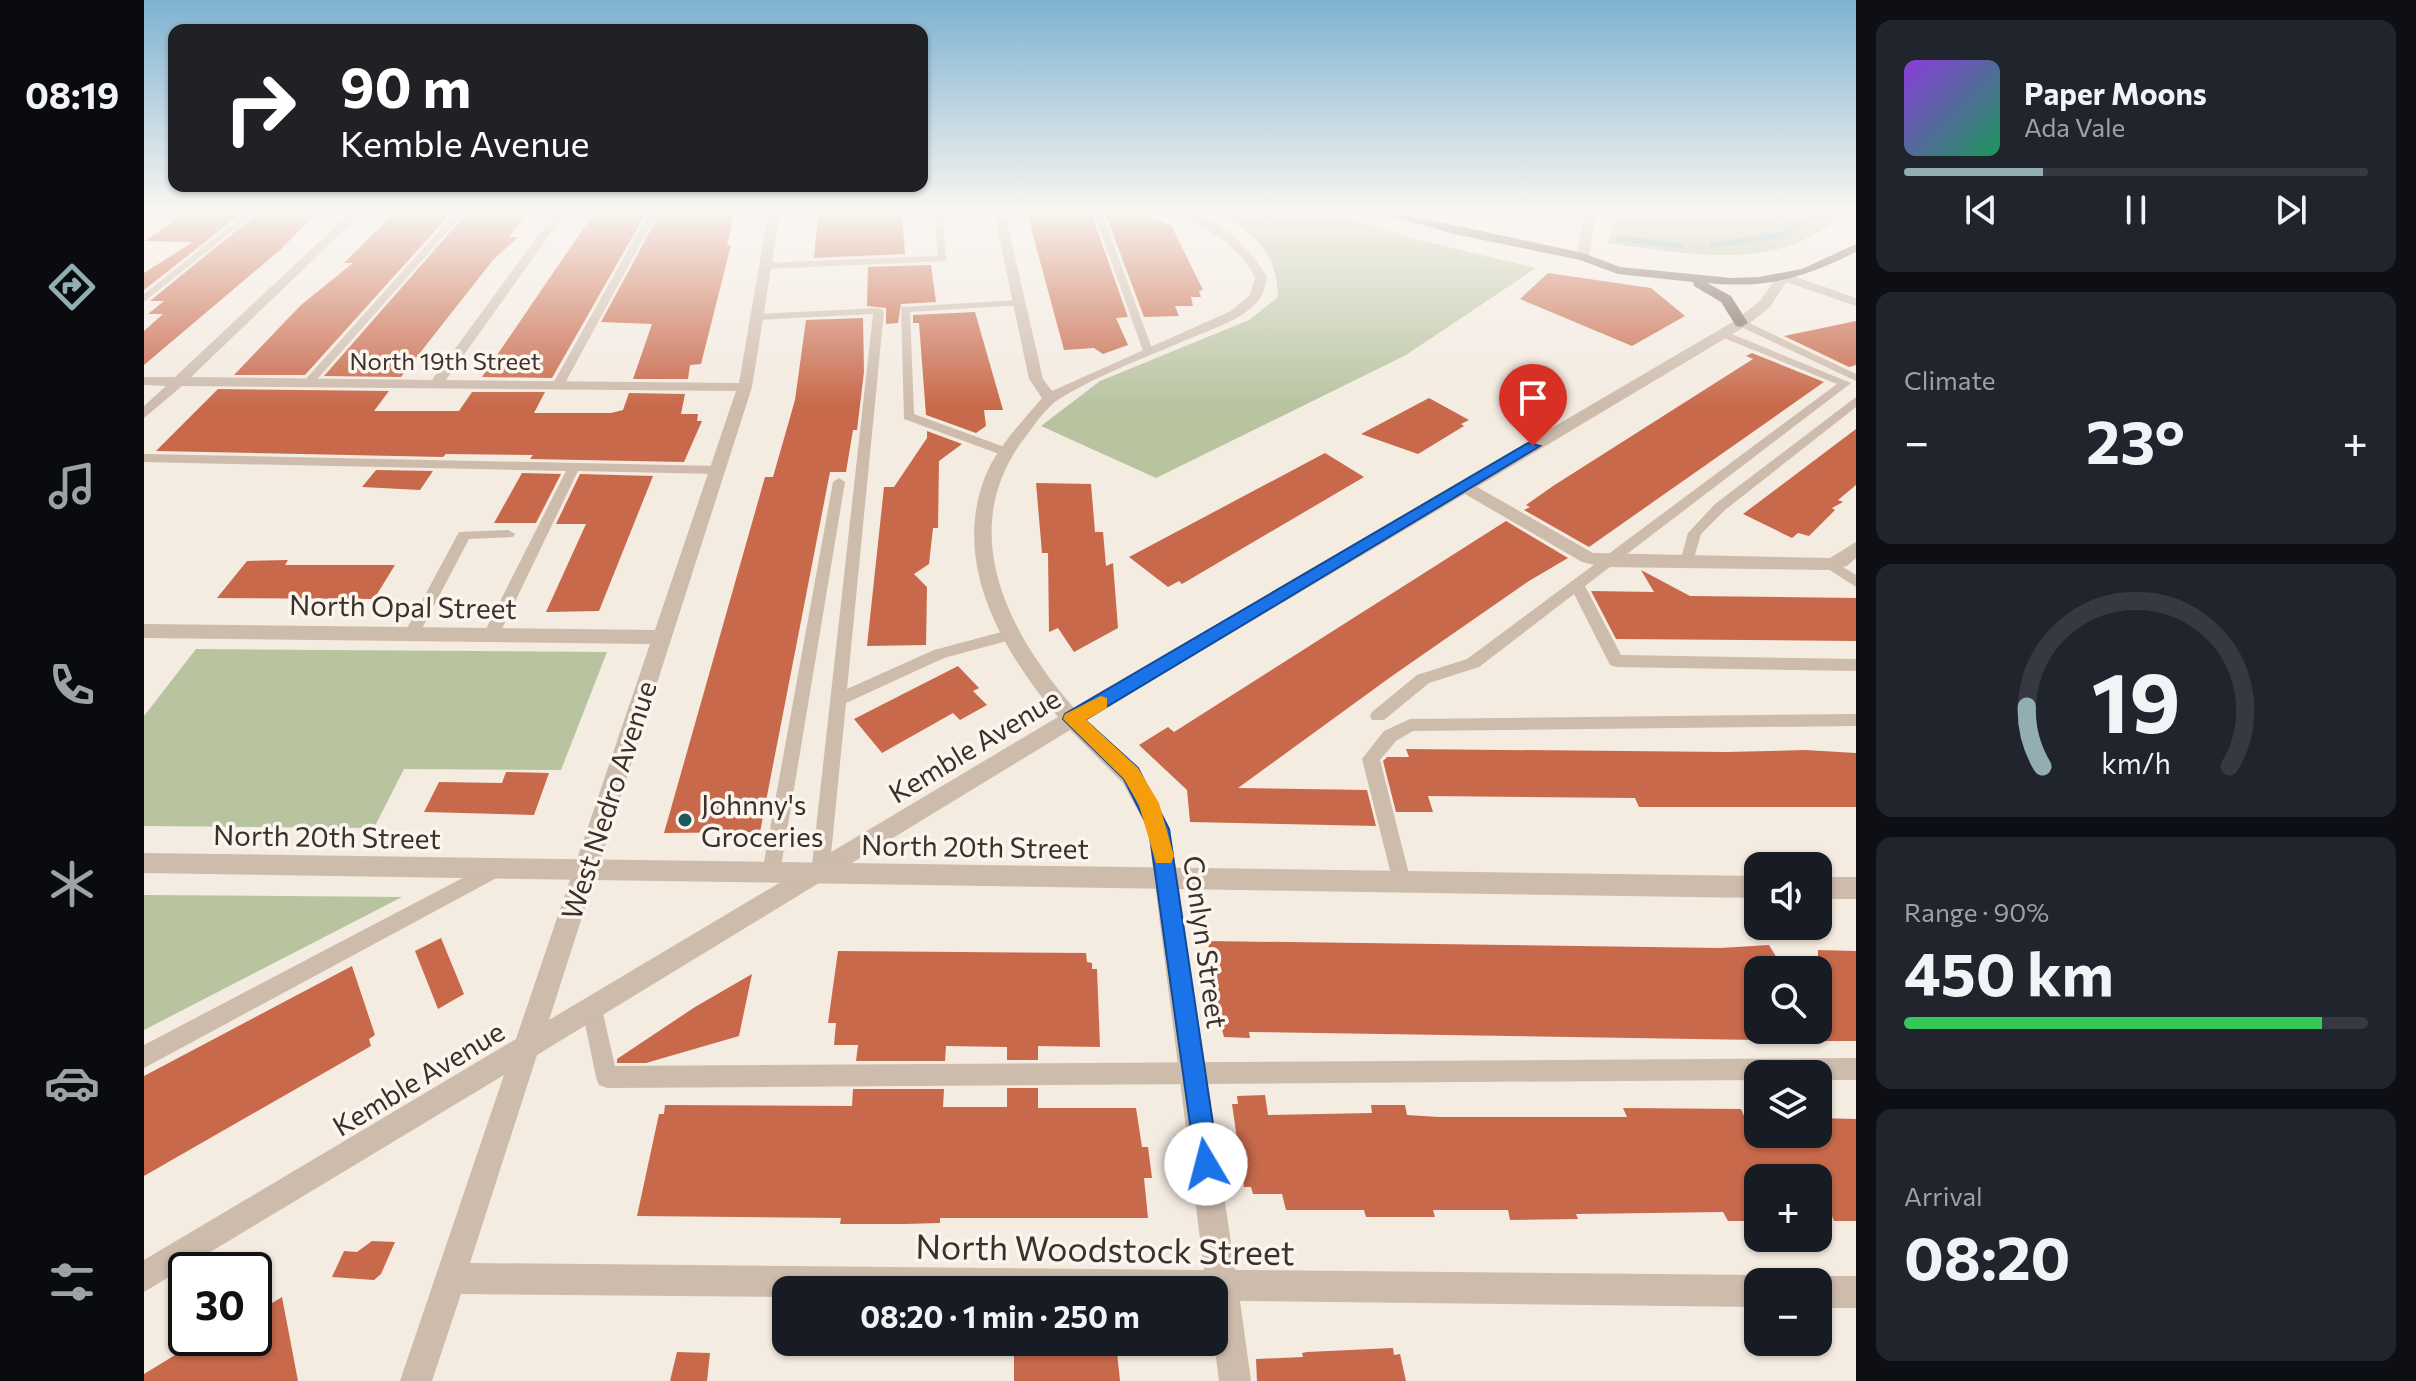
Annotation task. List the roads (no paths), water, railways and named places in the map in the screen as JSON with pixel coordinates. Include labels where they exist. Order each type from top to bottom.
[{"type":"main road","points":[[1675,277],[1718,292],[1734,308],[1732,329]]},
{"type":"main road","points":[[1686,277],[1732,282],[1778,277]]},
{"type":"street","points":[[144,414],[288,277]]},
{"type":"street","points":[[436,384],[513,277]]},
{"type":"street","name":"West Nedro Avenue","points":[[416,1381],[745,387],[763,277]]},
{"type":"street","points":[[1013,277],[1036,379],[1050,398],[1148,351],[1236,314],[1256,296],[1261,277]]},
{"type":"street","name":"Kemble Avenue","points":[[144,1277],[820,874],[1072,719],[1732,329],[1765,304],[1783,277]]},
{"type":"street","points":[[1784,277],[1856,302]]},
{"type":"street","name":"North 19th Street","points":[[144,381],[745,387]]},
{"type":"street","name":"Conlyn Street","points":[[1050,398],[1006,452],[993,478],[983,524],[990,585],[1009,635],[1043,687],[1072,719],[1131,773],[1159,829],[1221,1276]]},
{"type":"street","points":[[1464,486],[1588,558],[1603,561],[1830,564],[1841,562],[1856,548]]},
{"type":"street","name":"North Opal Street","points":[[144,631],[661,637]]},
{"type":"street","name":"North 20th Street","points":[[144,863],[1744,887]]},
{"type":"street","points":[[1832,888],[1856,888]]},
{"type":"street","name":"North Woodstock Street","points":[[450,1278],[772,1282]]},
{"type":"street","name":"North Woodstock Street","points":[[1228,1287],[1744,1291]]},
{"type":"street","points":[[1832,1292],[1856,1292]]},
{"type":"street","name":"Conlyn Street","points":[[1228,1326],[1235,1381]]},
{"type":"lane","points":[[144,299],[171,277]]},
{"type":"lane","points":[[308,383],[402,277]]},
{"type":"lane","points":[[558,385],[617,277]]},
{"type":"lane","points":[[1121,277],[1148,351]]},
{"type":"lane","points":[[1006,452],[908,416],[905,309],[1018,303]]},
{"type":"lane","points":[[756,317],[879,311],[820,874]]},
{"type":"lane","points":[[1732,329],[1856,378]]},
{"type":"lane","points":[[1378,716],[1423,679],[1473,663],[1603,561],[1845,383],[1732,329]]},
{"type":"lane","points":[[1687,562],[1695,533],[1720,507],[1856,401]]},
{"type":"lane","points":[[144,458],[717,470]]},
{"type":"lane","points":[[491,635],[574,467]]},
{"type":"lane","points":[[771,873],[839,482]]},
{"type":"lane","points":[[412,634],[464,535],[508,534]]},
{"type":"lane","points":[[1830,564],[1856,582]]},
{"type":"lane","points":[[1576,583],[1616,661],[1856,665]]},
{"type":"lane","points":[[838,700],[939,654],[1009,635]]},
{"type":"lane","points":[[1402,882],[1371,759],[1390,736],[1410,725],[1856,720]]},
{"type":"lane","points":[[144,1057],[496,868]]},
{"type":"lane","points":[[592,1009],[607,1077],[1856,1069]]},
{"type":"place","name":"Johnny's Groceries","points":[[685,820]]}]
